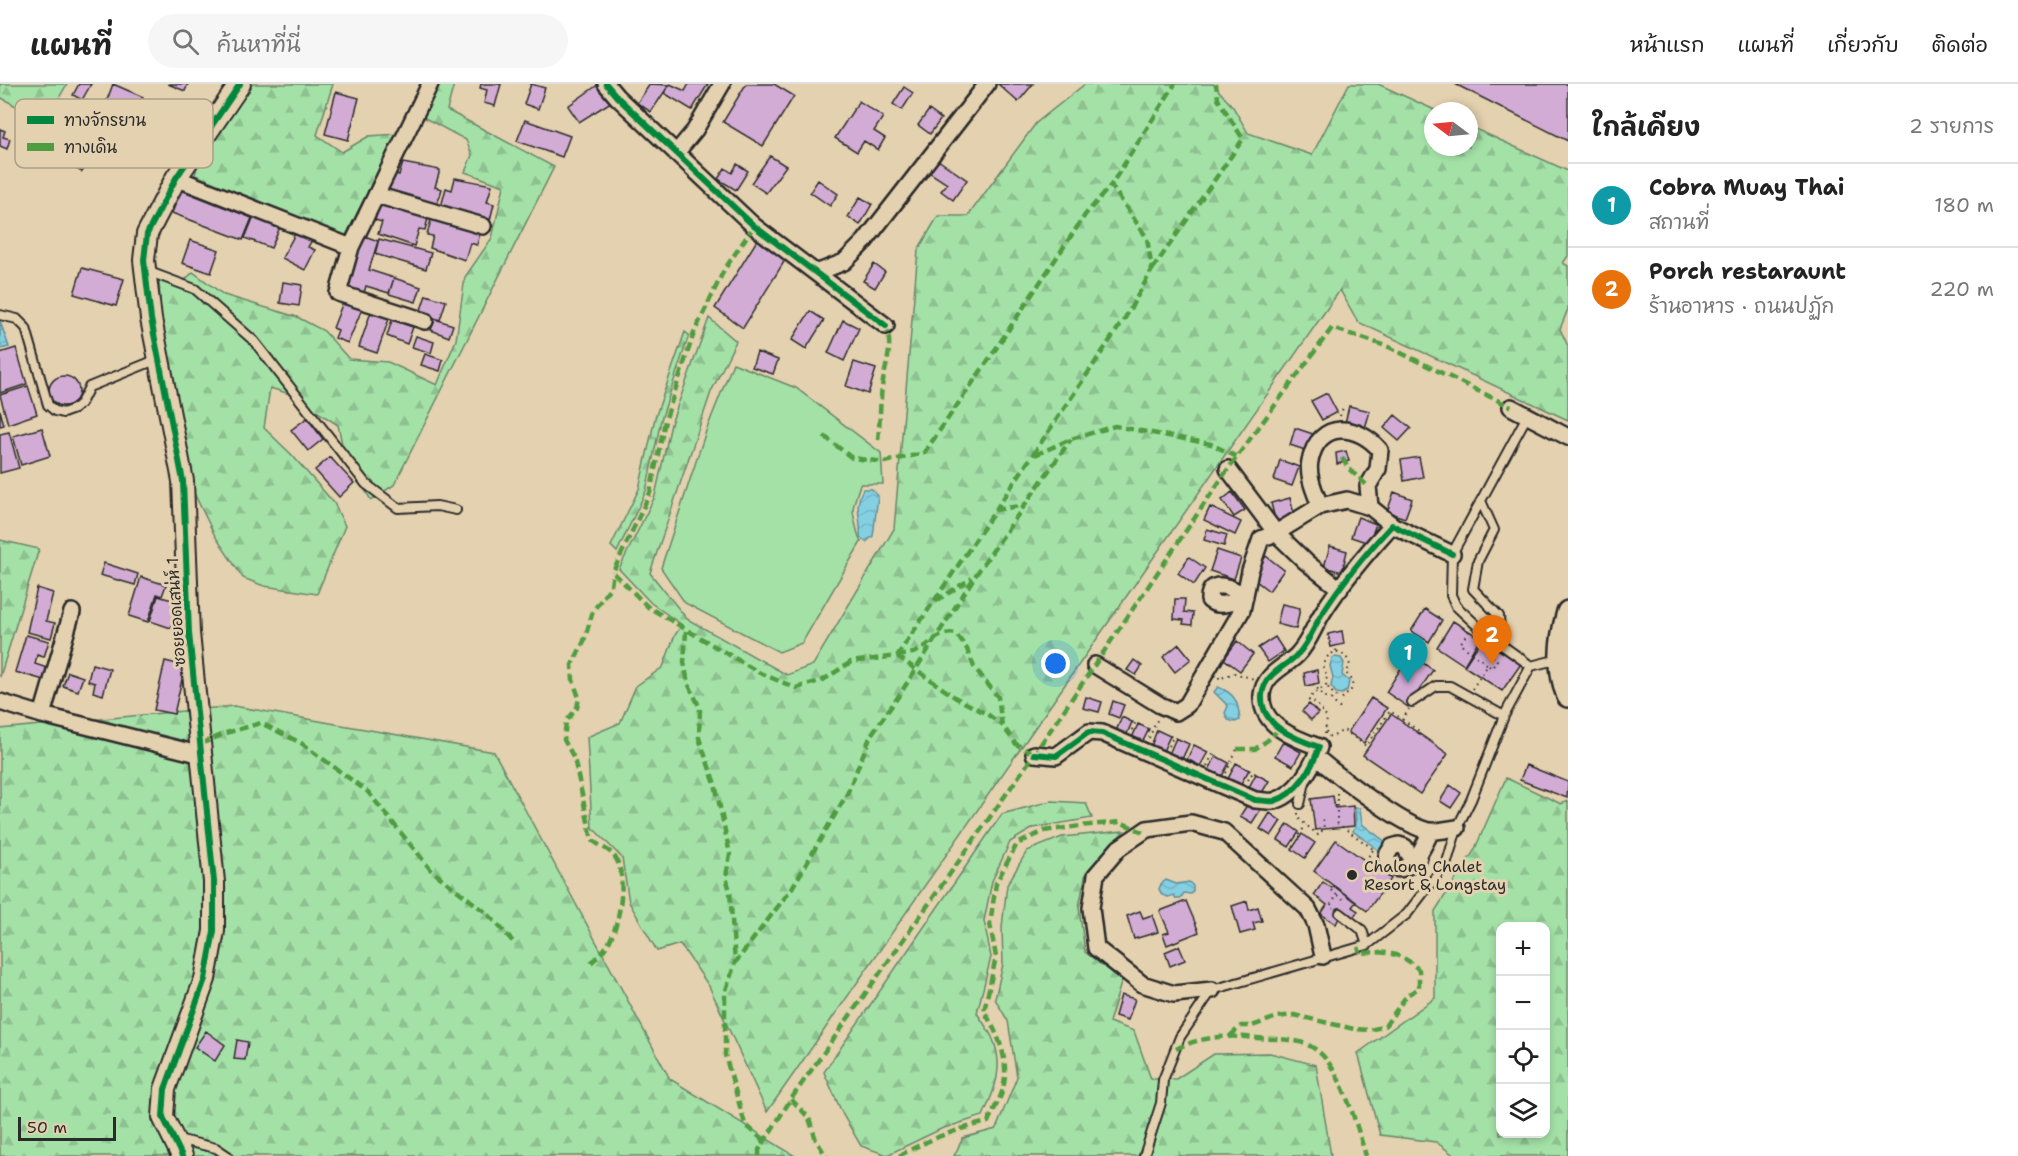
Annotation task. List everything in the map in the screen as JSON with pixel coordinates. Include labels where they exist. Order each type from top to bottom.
[{"type":"main road","points":[[1568,612],[1561,640],[1564,658],[1564,687],[1568,696]]},
{"type":"street","name":"ซอยยอดเสน่ห์ 1","points":[[213,124],[240,84]]},
{"type":"street","points":[[425,321],[338,293],[351,247],[430,84]]},
{"type":"street","points":[[606,84],[754,226],[886,326]]},
{"type":"street","points":[[676,153],[695,130],[722,84]]},
{"type":"street","points":[[816,273],[843,262],[866,241],[987,84]]},
{"type":"street","name":"ซอยยอดเสน่ห์ 1","points":[[181,1149],[163,1117],[165,1089],[205,979],[214,932],[214,882],[189,633],[183,482],[151,319],[144,260],[147,234],[183,168]]},
{"type":"street","points":[[176,178],[351,247]]},
{"type":"street","points":[[376,195],[483,226]]},
{"type":"street","points":[[1511,407],[1568,437]]},
{"type":"street","points":[[1320,506],[1309,474],[1310,461],[1317,442],[1331,431],[1349,429],[1370,439],[1380,450],[1378,469],[1368,486],[1371,507]]},
{"type":"street","points":[[1228,469],[1276,533],[1340,589]]},
{"type":"street","points":[[1095,665],[1176,712],[1187,705],[1242,610],[1250,571],[1261,539],[1276,533],[1320,506],[1347,500],[1371,507],[1395,527],[1452,554]]},
{"type":"street","points":[[1395,527],[1392,525],[1363,556],[1297,655],[1274,672],[1262,694],[1263,708],[1279,729],[1317,752],[1332,771],[1389,810],[1419,828],[1431,831],[1457,828]]},
{"type":"street","points":[[42,715],[72,612]]},
{"type":"street","points":[[0,702],[42,715],[202,755]]},
{"type":"street","points":[[1034,754],[1056,756],[1089,732],[1102,734],[1255,800],[1274,801],[1292,790],[1307,772],[1317,752]]},
{"type":"street","points":[[1212,990],[1174,994],[1142,984],[1096,948],[1091,908],[1096,875],[1119,848],[1148,829],[1191,824],[1224,832],[1308,909],[1316,925],[1323,956]]},
{"type":"street","points":[[1419,856],[1431,831]]},
{"type":"lane","points":[[146,271],[195,289],[254,341],[366,484],[398,508],[437,506],[456,510]]},
{"type":"lane","points":[[0,315],[17,319],[26,328],[48,405],[55,411],[63,413],[74,409],[81,403],[89,387],[159,358]]},
{"type":"lane","points":[[1527,416],[1452,554],[1451,595],[1456,606],[1474,623],[1531,666]]},
{"type":"lane","points":[[1481,501],[1494,530],[1478,561],[1473,589],[1499,616],[1501,644]]},
{"type":"lane","points":[[1144,1156],[1161,1103],[1163,1080],[1180,1037],[1212,990],[1323,956],[1368,945],[1407,914],[1447,862],[1457,828],[1471,800],[1504,717],[1531,666],[1564,658]]},
{"type":"lane","points":[[1412,702],[1436,686],[1450,686],[1504,717]]},
{"type":"lane","points":[[1300,804],[1307,772]]},
{"type":"lane","points":[[1340,913],[1362,930],[1368,945]]},
{"type":"lane","points":[[181,1149],[216,1148],[228,1156]]},
{"type":"path","points":[[1474,623],[1460,644],[1492,668],[1494,665]]},
{"type":"path","points":[[1336,651],[1346,656],[1350,665],[1346,673],[1353,681],[1351,690],[1343,698],[1335,696],[1326,685],[1327,675],[1323,666],[1328,656],[1336,651],[1338,645]]},
{"type":"path","points":[[1471,690],[1488,665]]},
{"type":"path","points":[[1209,666],[1219,675],[1219,679],[1234,673],[1256,680],[1265,687]]},
{"type":"path","points":[[1312,684],[1324,697],[1330,698],[1339,708],[1343,707]]},
{"type":"path","points":[[1317,752],[1326,731],[1327,718],[1316,703],[1309,701],[1309,698],[1326,685]]},
{"type":"path","points":[[1145,752],[1152,728],[1165,707]]},
{"type":"path","points":[[1326,731],[1328,736],[1332,737],[1344,730],[1366,746],[1390,711],[1418,732]]},
{"type":"path","points":[[1130,734],[1135,723]]},
{"type":"path","points":[[1168,749],[1173,737]]},
{"type":"path","points":[[1220,784],[1226,780],[1225,774],[1229,771],[1237,749]]},
{"type":"path","points":[[1208,752],[1216,756]]},
{"type":"path","points":[[1207,765],[1213,754]]},
{"type":"path","points":[[1245,785],[1255,773],[1249,770]]},
{"type":"path","points":[[1338,795],[1337,824],[1382,856]]},
{"type":"path","points":[[1298,818],[1318,834],[1324,829],[1323,818]]},
{"type":"path","points":[[1299,835],[1306,825]]},
{"type":"path","points":[[1365,861],[1373,849]]},
{"type":"path","points":[[1331,890],[1343,899]]},
{"type":"path","points":[[1337,895],[1330,906],[1340,913]]},
{"type":"green space","points":[[0,84],[67,84],[60,99],[15,99],[15,105],[0,97]]},
{"type":"green space","points":[[252,84],[333,84],[317,135],[342,152],[369,136],[397,134],[345,237],[195,175],[197,168],[213,168],[213,141]]},
{"type":"green space","points":[[438,84],[454,84],[447,110],[554,167],[394,485],[371,500],[345,458],[338,425],[290,394],[270,388],[264,428],[291,454],[334,503],[345,526],[317,594],[264,586],[243,578],[215,536],[190,485],[163,354],[159,281],[186,279],[193,272],[224,295],[297,317],[324,331],[349,359],[388,362],[437,385],[456,340],[465,277],[492,238],[504,186],[465,172],[472,155],[466,140],[423,117]]},
{"type":"green space","points":[[1085,84],[1213,84],[1233,107],[1248,133],[1312,155],[1349,84],[1378,84],[1424,105],[1424,156],[1478,156],[1478,130],[1568,171],[1568,256],[1563,263],[1568,266],[1568,309],[1560,329],[1568,346],[1568,420],[1358,322],[1340,290],[767,1112],[709,986],[680,944],[657,951],[629,902],[622,858],[592,827],[587,737],[620,723],[636,686],[663,667],[675,635],[682,625],[651,603],[619,569],[655,496],[671,424],[709,318],[736,341],[711,392],[650,573],[687,619],[787,675],[813,665],[894,529],[918,250],[938,216],[968,216],[1036,123]]},
{"type":"green space","points":[[685,332],[689,335],[661,420],[646,491],[617,552],[611,546],[639,489],[655,418]]},
{"type":"green space","points":[[733,363],[796,388],[881,453],[883,484],[860,484],[854,506],[853,512],[861,542],[802,643],[779,652],[685,603],[661,568],[706,431]]},
{"type":"green space","points":[[0,540],[39,549],[0,677]]},
{"type":"green space","points":[[234,706],[494,752],[670,1079],[795,1156],[0,1156],[0,729]]},
{"type":"green space","points":[[1506,778],[1561,804],[1568,801],[1568,1156],[1455,1156],[1436,1142],[1380,1135],[1358,1053],[1435,998],[1435,911],[1474,851]]},
{"type":"green space","points":[[1051,801],[1086,803],[1092,818],[1033,828],[1010,842],[992,881],[984,921],[991,957],[977,1013],[992,1037],[998,1058],[998,1068],[995,1087],[983,1116],[941,1129],[887,1155],[861,1146],[843,1115],[824,1072],[1002,814]]},
{"type":"green space","points":[[1124,831],[1086,872],[1079,907],[1085,952],[1122,980],[1109,1022],[1134,1031],[1151,1079],[1176,1079],[1214,1054],[1270,1053],[1316,1065],[1331,1156],[954,1156],[963,1138],[996,1129],[1017,1077],[1008,1021],[995,999],[1003,964],[1002,927],[1007,885],[1027,851],[1062,837]]},
{"type":"water","points":[[0,321],[9,347],[0,349]]},
{"type":"water","points":[[863,489],[872,489],[878,496],[873,536],[866,542],[860,537],[858,507]]},
{"type":"water","points":[[1332,658],[1341,658],[1344,663],[1342,675],[1349,681],[1347,691],[1342,694],[1336,693],[1331,686],[1333,677],[1330,666]]},
{"type":"water","points":[[1218,687],[1235,699],[1240,720],[1235,722],[1228,720],[1225,713],[1228,706],[1214,692]]},
{"type":"water","points":[[1355,808],[1360,808],[1362,824],[1387,843],[1381,852],[1353,831],[1356,824]]},
{"type":"water","points":[[1166,880],[1176,884],[1189,882],[1193,886],[1193,891],[1190,894],[1184,893],[1180,899],[1176,899],[1174,895],[1168,897],[1162,895],[1159,889]]},
{"type":"building","points":[[79,84],[91,84],[83,99],[73,95]]},
{"type":"building","points":[[113,84],[143,97],[142,99],[107,99]]},
{"type":"building","points":[[168,84],[188,84],[185,91]]},
{"type":"building","points":[[481,84],[501,84],[495,106],[484,103],[487,90],[480,88]]},
{"type":"building","points":[[531,84],[545,88],[538,109],[524,104]]},
{"type":"building","points":[[599,84],[611,102],[579,122],[568,106]]},
{"type":"building","points":[[650,84],[669,85],[651,112],[637,103]]},
{"type":"building","points":[[670,84],[685,91],[689,84],[708,84],[692,110],[664,93]]},
{"type":"building","points":[[746,84],[774,84],[794,96],[763,146],[723,122]]},
{"type":"building","points":[[998,84],[1033,84],[1018,102]]},
{"type":"building","points":[[1455,84],[1568,84],[1568,141]]},
{"type":"building","points":[[904,87],[913,93],[902,110],[893,104]]},
{"type":"building","points":[[336,92],[359,98],[348,140],[325,134]]},
{"type":"building","points":[[859,101],[883,117],[874,131],[885,138],[878,150],[864,141],[857,152],[835,138]]},
{"type":"building","points":[[929,110],[941,119],[930,134],[918,125]]},
{"type":"building","points":[[525,120],[570,136],[562,157],[517,141]]},
{"type":"building","points":[[0,129],[5,131],[3,137],[10,139],[7,149],[0,146]]},
{"type":"building","points":[[770,156],[786,166],[766,193],[751,183]]},
{"type":"building","points":[[938,160],[967,180],[953,200],[941,191],[947,184],[929,172]]},
{"type":"building","points":[[403,163],[440,170],[435,187],[442,189],[437,205],[388,192],[393,173],[399,175]]},
{"type":"building","points":[[737,164],[748,171],[736,190],[718,179],[725,168],[732,173]]},
{"type":"building","points":[[455,178],[492,185],[487,202],[494,204],[490,220],[441,207],[446,188],[452,190]]},
{"type":"building","points":[[818,180],[838,194],[830,206],[810,192]]},
{"type":"building","points":[[181,190],[252,218],[243,240],[172,213]]},
{"type":"building","points":[[860,197],[872,204],[860,225],[848,217]]},
{"type":"building","points":[[381,202],[429,215],[425,230],[419,229],[414,246],[378,234],[382,222],[375,220]]},
{"type":"building","points":[[254,216],[280,227],[271,248],[245,238]]},
{"type":"building","points":[[432,216],[481,229],[477,245],[470,243],[465,260],[430,248],[433,236],[427,235]]},
{"type":"building","points":[[296,232],[312,240],[308,247],[315,250],[305,270],[282,258]]},
{"type":"building","points":[[362,235],[378,241],[369,270],[394,278],[389,293],[366,286],[364,293],[345,286]]},
{"type":"building","points":[[759,237],[787,257],[743,328],[715,308]]},
{"type":"building","points":[[379,239],[431,253],[426,269],[375,254]]},
{"type":"building","points":[[190,240],[219,250],[211,273],[182,263]]},
{"type":"building","points":[[874,264],[885,272],[875,288],[863,281]]},
{"type":"building","points":[[82,268],[124,279],[116,306],[74,294]]},
{"type":"building","points":[[394,278],[421,287],[416,302],[389,294]]},
{"type":"building","points":[[283,282],[302,285],[299,306],[280,303]]},
{"type":"building","points":[[426,295],[446,301],[440,320],[420,313]]},
{"type":"building","points":[[343,302],[362,309],[348,343],[335,338],[338,330],[333,328]]},
{"type":"building","points":[[373,306],[391,313],[377,353],[359,347]]},
{"type":"building","points":[[810,311],[824,320],[806,349],[792,340]]},
{"type":"building","points":[[435,319],[453,325],[449,337],[431,330]]},
{"type":"building","points":[[392,320],[413,327],[407,344],[387,336]]},
{"type":"building","points":[[843,320],[859,328],[844,361],[828,353]]},
{"type":"building","points":[[416,336],[434,342],[431,353],[412,347]]},
{"type":"building","points":[[16,348],[27,384],[0,393],[0,353]]},
{"type":"building","points":[[757,352],[778,360],[773,374],[752,367]]},
{"type":"building","points":[[425,354],[443,360],[440,371],[421,365]]},
{"type":"building","points":[[854,362],[876,369],[868,394],[846,386]]},
{"type":"building","points":[[64,376],[75,380],[79,391],[75,402],[64,406],[53,402],[49,391],[53,380]]},
{"type":"building","points":[[28,386],[37,414],[8,424],[0,395]]},
{"type":"building","points":[[1327,393],[1337,412],[1322,420],[1311,401]]},
{"type":"building","points":[[1349,406],[1370,411],[1365,428],[1345,423]]},
{"type":"building","points":[[0,410],[4,425],[0,426]]},
{"type":"building","points":[[1395,415],[1411,428],[1399,441],[1384,428]]},
{"type":"building","points":[[307,418],[323,439],[308,451],[291,430]]},
{"type":"building","points":[[42,428],[50,456],[21,465],[13,436]]},
{"type":"building","points":[[1295,428],[1313,434],[1308,451],[1290,445]]},
{"type":"building","points":[[9,432],[19,468],[0,473],[0,434]]},
{"type":"building","points":[[1346,451],[1349,461],[1337,464],[1336,453]]},
{"type":"building","points":[[330,457],[354,483],[339,497],[315,470]]},
{"type":"building","points":[[1419,457],[1423,477],[1404,481],[1401,460]]},
{"type":"building","points":[[1280,460],[1299,467],[1292,486],[1274,480]]},
{"type":"building","points":[[1232,492],[1245,510],[1234,517],[1222,500]]},
{"type":"building","points":[[1394,492],[1412,499],[1405,518],[1387,512]]},
{"type":"building","points":[[1290,498],[1295,518],[1276,523],[1271,503]]},
{"type":"building","points":[[1210,507],[1241,522],[1235,535],[1204,520]]},
{"type":"building","points":[[1358,517],[1376,524],[1369,543],[1351,537]]},
{"type":"building","points":[[1207,529],[1227,535],[1224,546],[1204,540]]},
{"type":"building","points":[[1330,546],[1347,551],[1342,572],[1324,567]]},
{"type":"building","points":[[1217,550],[1241,558],[1234,579],[1210,571]]},
{"type":"building","points":[[1266,556],[1284,570],[1269,591],[1251,577]]},
{"type":"building","points":[[1189,557],[1205,568],[1194,585],[1178,573]]},
{"type":"building","points":[[104,563],[138,574],[135,585],[100,575]]},
{"type":"building","points":[[141,577],[166,585],[162,596],[157,594],[148,622],[129,616]]},
{"type":"building","points":[[37,588],[53,593],[46,621],[55,623],[51,638],[27,632]]},
{"type":"building","points":[[158,596],[179,602],[171,628],[150,621]]},
{"type":"building","points":[[1175,599],[1185,599],[1184,612],[1193,613],[1192,625],[1183,624],[1184,620],[1174,619]]},
{"type":"building","points":[[1282,604],[1300,608],[1296,629],[1277,624]]},
{"type":"building","points":[[1425,609],[1442,620],[1429,642],[1411,631]]},
{"type":"building","points":[[1453,621],[1480,638],[1464,665],[1437,647]]},
{"type":"building","points":[[1342,631],[1344,644],[1331,647],[1328,634]]},
{"type":"building","points":[[26,635],[49,641],[44,657],[37,655],[35,664],[47,668],[44,680],[15,672]]},
{"type":"building","points":[[1275,637],[1284,651],[1268,662],[1258,648]]},
{"type":"building","points":[[1482,639],[1521,664],[1502,691],[1464,666]]},
{"type":"building","points":[[1237,641],[1253,654],[1240,671],[1224,659]]},
{"type":"building","points":[[1179,644],[1191,659],[1175,672],[1163,657]]},
{"type":"building","points":[[1410,654],[1433,670],[1408,707],[1386,692]]},
{"type":"building","points":[[1134,660],[1142,666],[1136,675],[1127,670]]},
{"type":"building","points":[[165,661],[185,666],[174,714],[154,710]]},
{"type":"building","points":[[92,664],[110,669],[103,695],[93,692],[95,683],[88,681]]},
{"type":"building","points":[[1317,670],[1319,683],[1306,686],[1304,673]]},
{"type":"building","points":[[68,672],[83,677],[78,691],[63,686]]},
{"type":"building","points":[[1086,697],[1102,702],[1099,712],[1083,708]]},
{"type":"building","points":[[1371,698],[1387,708],[1364,743],[1348,732]]},
{"type":"building","points":[[1113,701],[1124,705],[1119,718],[1109,714]]},
{"type":"building","points":[[1309,704],[1318,713],[1311,720],[1302,711]]},
{"type":"building","points":[[1391,714],[1448,754],[1420,794],[1363,755]]},
{"type":"building","points":[[1122,717],[1132,722],[1126,736],[1116,731]]},
{"type":"building","points":[[1138,724],[1149,729],[1142,743],[1132,738]]},
{"type":"building","points":[[1157,730],[1170,736],[1163,751],[1151,746]]},
{"type":"building","points":[[1176,738],[1189,744],[1182,759],[1169,754]]},
{"type":"building","points":[[1283,742],[1301,752],[1293,766],[1275,756]]},
{"type":"building","points":[[1194,745],[1208,752],[1200,766],[1187,759]]},
{"type":"building","points":[[1216,756],[1229,763],[1222,776],[1209,770]]},
{"type":"building","points":[[1236,763],[1249,770],[1240,785],[1228,779]]},
{"type":"building","points":[[1526,765],[1568,782],[1567,798],[1520,780]]},
{"type":"building","points":[[1256,774],[1269,781],[1260,796],[1248,789]]},
{"type":"building","points":[[1450,785],[1461,793],[1451,808],[1440,801]]},
{"type":"building","points":[[1333,796],[1335,808],[1353,806],[1354,826],[1315,830],[1311,799]]},
{"type":"building","points":[[1249,802],[1261,809],[1252,823],[1240,816]]},
{"type":"building","points":[[1270,813],[1281,821],[1271,836],[1260,829]]},
{"type":"building","points":[[1288,824],[1299,832],[1289,847],[1278,840]]},
{"type":"building","points":[[1302,834],[1315,843],[1305,858],[1292,849]]},
{"type":"building","name":"Chalong Chalet Resort & Longstay","points":[[1336,840],[1391,879],[1367,911],[1314,871]]},
{"type":"building","points":[[1323,882],[1332,888],[1334,886],[1356,902],[1352,907],[1358,911],[1348,924],[1339,918],[1336,924],[1321,914],[1327,905],[1314,895]]},
{"type":"building","points":[[1186,901],[1199,932],[1167,945],[1163,934],[1169,932],[1160,911]]},
{"type":"building","points":[[1247,901],[1249,910],[1258,907],[1262,921],[1253,923],[1255,930],[1240,934],[1232,906]]},
{"type":"building","points":[[1140,911],[1143,918],[1152,915],[1158,932],[1134,939],[1127,916]]},
{"type":"building","points":[[1179,946],[1185,960],[1170,966],[1165,952]]},
{"type":"building","points":[[1121,995],[1135,999],[1128,1020],[1115,1016]]},
{"type":"building","points":[[206,1031],[225,1045],[215,1061],[195,1047]]},
{"type":"building","points":[[237,1040],[248,1042],[245,1060],[234,1059]]},
{"type":"marked path","points":[[754,226],[724,270],[694,333],[665,421],[650,493],[613,572],[648,607],[760,673],[796,688],[823,680],[851,662],[897,656],[1125,318],[1152,270],[1147,238],[1111,185],[1175,84]]},
{"type":"marked path","points":[[1152,270],[1243,139],[1218,99],[1216,84]]},
{"type":"marked path","points":[[824,436],[852,458],[885,462],[924,453],[1085,215],[1111,185]]},
{"type":"marked path","points":[[878,440],[882,387],[889,349],[886,326]]},
{"type":"marked path","points":[[759,1156],[759,1150],[791,1099],[1026,766],[1228,469],[1332,328],[1389,347],[1511,407]]},
{"type":"marked path","points":[[1035,455],[1071,439],[1115,426],[1211,444],[1237,457]]},
{"type":"marked path","points":[[764,1141],[745,1124],[725,1055],[725,993],[735,963],[792,888],[847,794],[871,735],[900,694],[975,576],[1071,439]]},
{"type":"marked path","points":[[1342,458],[1349,469],[1368,486]]},
{"type":"marked path","points":[[995,510],[1024,505]]},
{"type":"marked path","points":[[591,963],[607,945],[614,930],[620,908],[621,873],[612,854],[592,840],[574,758],[564,740],[566,722],[577,708],[579,698],[573,680],[572,665],[584,641],[593,611],[611,586],[613,572]]},
{"type":"marked path","points":[[936,601],[972,578]]},
{"type":"marked path","points":[[686,631],[684,662],[688,683],[700,708],[699,738],[715,784],[730,854],[726,877],[730,891],[735,963]]},
{"type":"marked path","points":[[897,656],[916,652],[945,634],[956,634],[967,649],[974,667],[998,697],[1002,725],[1016,744],[1034,754]]},
{"type":"marked path","points":[[897,656],[956,698],[987,714],[1002,725]]},
{"type":"marked path","points":[[201,744],[226,733],[261,723],[301,743],[368,792],[431,870],[488,914],[516,945]]},
{"type":"marked path","points":[[1237,749],[1255,749],[1279,729]]},
{"type":"marked path","points":[[899,1156],[942,1136],[988,1122],[1001,1096],[1005,1070],[1004,1060],[999,1040],[984,1011],[996,957],[990,924],[996,883],[1017,844],[1044,831],[1120,822],[1143,832]]},
{"type":"marked path","points":[[1230,1036],[1241,1026],[1252,1026],[1277,1017],[1294,1015],[1354,1029],[1370,1030],[1385,1026],[1407,995],[1419,988],[1419,970],[1399,956],[1377,952],[1360,953],[1358,947]]},
{"type":"marked path","points":[[1176,1049],[1195,1041],[1226,1037],[1287,1040],[1308,1045],[1324,1057],[1333,1069],[1347,1098],[1366,1156]]},
{"type":"marked path","points":[[791,1099],[809,1118],[816,1140],[826,1156]]},
{"type":"cycle path","points":[[213,124],[240,84]]},
{"type":"cycle path","points":[[606,84],[754,226],[886,326]]},
{"type":"cycle path","points":[[182,1156],[163,1117],[165,1089],[205,979],[214,931],[214,882],[189,633],[183,481],[151,319],[144,260],[147,234],[183,168]]},
{"type":"cycle path","points":[[1034,754],[1056,756],[1089,732],[1102,733],[1255,800],[1272,801],[1282,798],[1302,779],[1313,763],[1319,747],[1290,735],[1273,723],[1263,706],[1262,695],[1266,682],[1301,650],[1339,589],[1392,525],[1452,554]]},
{"type":"place","name":"Porch restaraunt","points":[[1492,665]]},
{"type":"place","name":"Cobra Muay Thai","points":[[1408,683]]},
{"type":"place","name":"Chalong Chalet Resort & Longstay","points":[[1352,875]]}]
